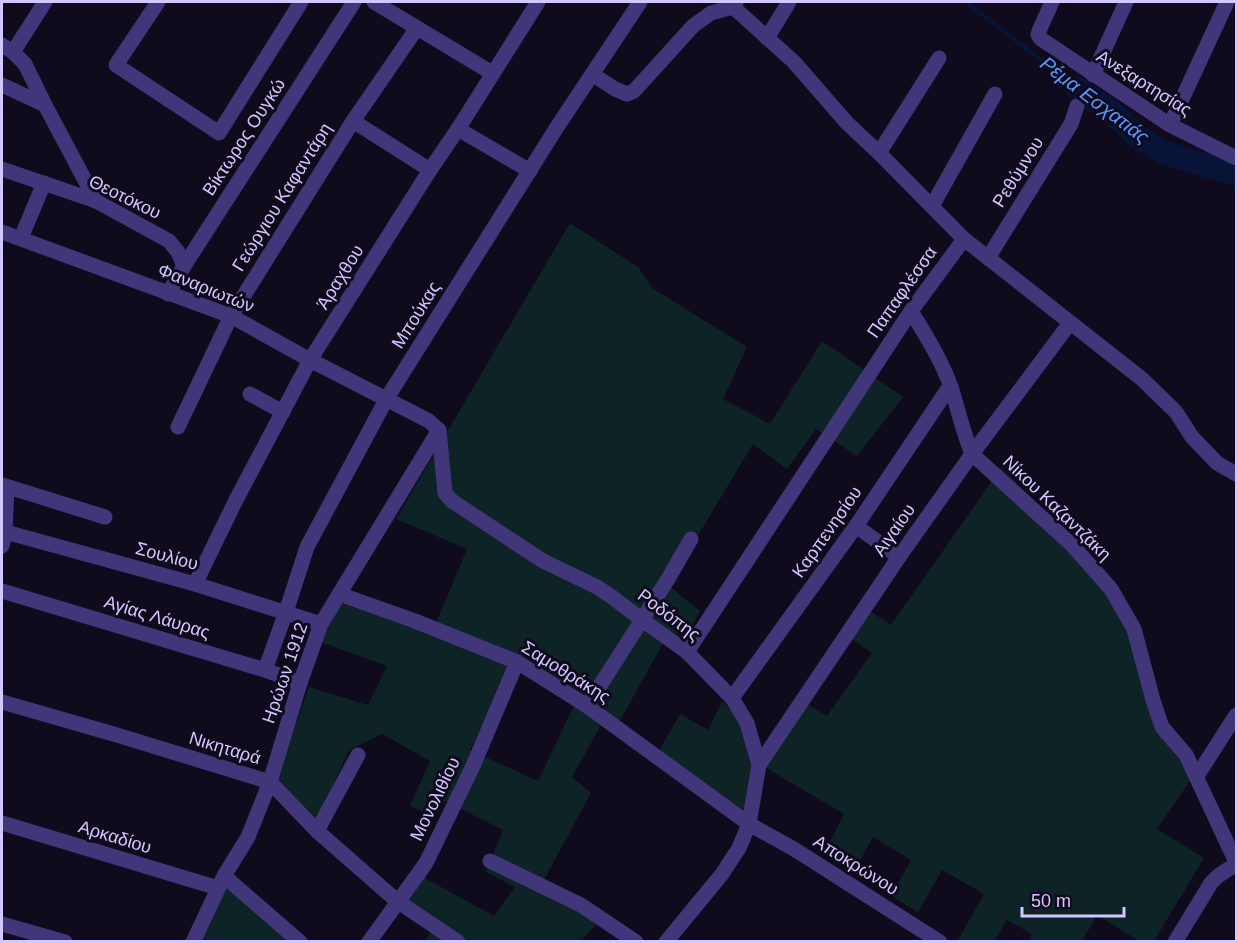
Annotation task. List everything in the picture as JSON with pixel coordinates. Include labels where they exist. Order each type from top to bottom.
[{"type":"street","points":[[45,2],[7,48],[25,64],[96,201]]},
{"type":"street","points":[[158,2],[116,65],[219,133],[301,2]]},
{"type":"street","name":"Βίκτωρος Ουγκώ","points":[[168,294],[354,2]]},
{"type":"street","points":[[374,2],[492,73]]},
{"type":"street","name":"Άραχθου","points":[[195,584],[236,500],[310,360],[538,2]]},
{"type":"street","name":"Μπούκας","points":[[265,670],[307,547],[387,398],[640,2]]},
{"type":"street","points":[[767,38],[789,2]]},
{"type":"street","name":"Ανεξαρτησίας","points":[[1052,2],[1039,31],[1038,35],[1041,39],[1170,125],[1236,158]]},
{"type":"street","points":[[1093,75],[1126,2]]},
{"type":"street","points":[[1170,125],[1227,2]]},
{"type":"street","points":[[592,74],[627,94],[634,91],[693,26],[711,13],[731,4]]},
{"type":"street","name":"Παπαφλέσσα","points":[[687,652],[911,311],[964,239],[847,123],[795,62],[731,4]]},
{"type":"street","name":"Γεώργιου Καφαντάρη","points":[[178,427],[231,316],[353,121],[417,28]]},
{"type":"street","points":[[879,153],[939,58]]},
{"type":"street","points":[[2,85],[45,105]]},
{"type":"street","points":[[932,206],[995,94]]},
{"type":"street","name":"Ρεθύμνου","points":[[988,258],[1071,124],[1077,106]]},
{"type":"street","points":[[353,121],[430,170]]},
{"type":"street","points":[[458,129],[530,171]]},
{"type":"street","name":"Θεοτόκου","points":[[2,169],[96,201],[170,242],[178,252],[184,266]]},
{"type":"street","points":[[21,238],[44,183]]},
{"type":"street","name":"Φαναριωτών","points":[[2,232],[231,316],[310,360],[387,398]]},
{"type":"street","points":[[964,239],[1142,379],[1176,411],[1192,437],[1217,463],[1236,474]]},
{"type":"street","name":"Νίκου Καζαντζάκη","points":[[911,311],[937,354],[972,454],[1072,545],[1112,589],[1134,629],[1162,726],[1186,755],[1236,863]]},
{"type":"street","name":"Αιγαίου","points":[[759,765],[899,557],[972,454],[1070,323]]},
{"type":"street","name":"Καρπενησίου","points":[[732,698],[856,526],[950,386]]},
{"type":"street","points":[[250,394],[283,412]]},
{"type":"street","points":[[387,398],[429,421],[439,430]]},
{"type":"street","name":"Ροδόπης","points":[[439,430],[445,493],[452,501],[543,561],[597,587],[687,652],[732,698],[747,723],[759,765],[749,824],[739,848],[722,874],[666,942]]},
{"type":"street","name":"Ηρώων 1912","points":[[193,942],[221,882],[248,837],[270,782],[300,683],[321,624],[439,430]]},
{"type":"street","points":[[3,537],[4,486],[105,517]]},
{"type":"street","points":[[856,526],[899,557]]},
{"type":"street","name":"Σουλίου","points":[[3,537],[195,584],[321,624]]},
{"type":"street","points":[[587,706],[691,539]]},
{"type":"street","name":"Αγίας Λάυρας","points":[[2,591],[265,670],[300,683]]},
{"type":"street","name":"Σαμοθράκης","points":[[339,594],[415,621],[517,662],[587,706],[749,824]]},
{"type":"street","name":"Μονολιθίου","points":[[369,942],[426,863],[473,766],[517,662]]},
{"type":"street","name":"Νικηταρά","points":[[2,702],[270,782],[317,831],[398,900],[458,942]]},
{"type":"street","points":[[1197,776],[1236,715]]},
{"type":"street","points":[[317,831],[358,755]]},
{"type":"street","name":"Αρκαδίου","points":[[2,823],[221,882]]},
{"type":"street","name":"Αποκρώνου","points":[[749,824],[795,849],[940,942]]},
{"type":"street","points":[[490,861],[581,905],[636,942]]},
{"type":"street","points":[[1175,942],[1212,883],[1236,863]]},
{"type":"street","points":[[221,882],[300,942]]},
{"type":"street","points":[[2,924],[65,942]]},
{"type":"green space","points":[[570,223],[638,267],[652,288],[747,347],[723,399],[770,424],[822,341],[903,397],[857,456],[816,429],[787,469],[753,444],[668,585],[700,611],[686,638],[670,631],[618,724],[606,716],[572,777],[591,793],[540,887],[598,923],[581,941],[425,941],[438,922],[406,900],[421,876],[494,916],[515,887],[486,872],[503,830],[445,801],[434,817],[410,806],[430,761],[382,734],[349,750],[316,823],[277,779],[309,687],[368,705],[387,666],[321,642],[340,603],[432,633],[467,549],[396,519]],"holes":[[[518,656],[578,697],[538,781],[470,750]]]},
{"type":"green space","points":[[1001,468],[1083,547],[1120,593],[1173,751],[1192,778],[1157,829],[1204,858],[1154,941],[1139,941],[1097,915],[1082,941],[1029,941],[1032,934],[1007,920],[994,941],[960,941],[958,940],[984,894],[942,870],[918,912],[891,896],[911,860],[873,837],[854,871],[824,853],[844,814],[763,766],[806,703],[827,716],[872,653],[852,639],[871,612],[891,625]]},
{"type":"green space","points":[[722,701],[739,720],[753,767],[746,818],[659,751],[680,714],[708,730]]},
{"type":"green space","points":[[224,884],[292,942],[200,942]]},
{"type":"waterway","name":"Ρέμα Εσχατιάς","points":[[966,2],[1077,88]]},
{"type":"waterway","name":"Ρέμα Εσχατιάς","points":[[1077,88],[1113,113],[1138,137],[1163,152],[1236,174]]}]
